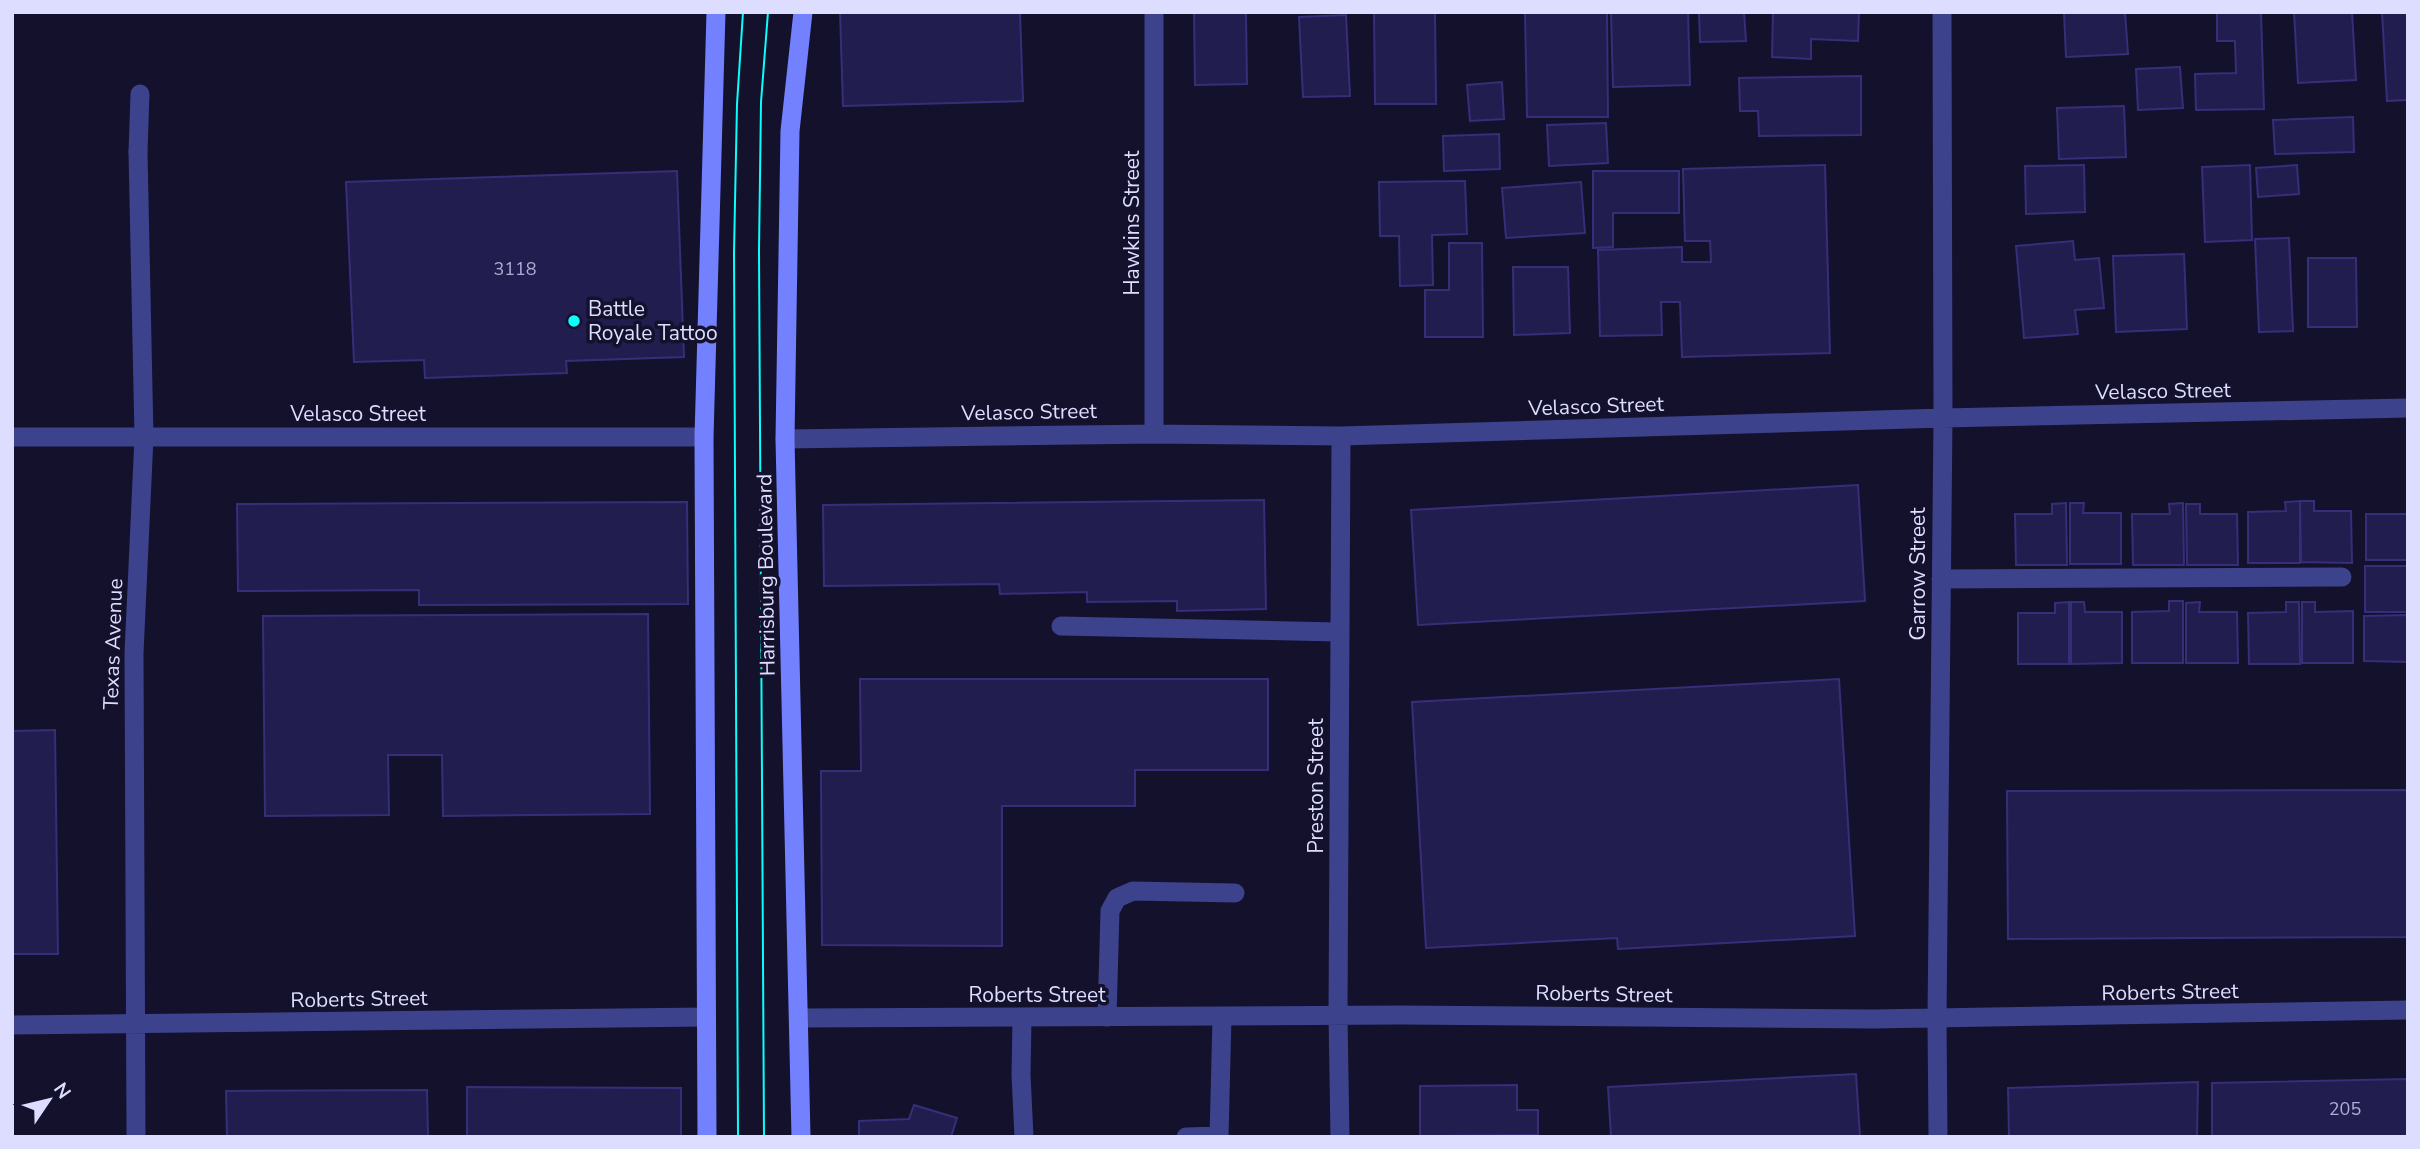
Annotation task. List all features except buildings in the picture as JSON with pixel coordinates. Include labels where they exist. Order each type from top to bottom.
[{"type":"main road","points":[[707,1137],[704,437],[716,12]]},
{"type":"main road","name":"Harrisburg Boulevard","points":[[801,1137],[785,439],[790,131],[803,12]]},
{"type":"street","name":"Hawkins Street","points":[[1154,12],[1154,434]]},
{"type":"street","name":"Garrow Street","points":[[1938,1137],[1942,12]]},
{"type":"street","name":"Texas Avenue","points":[[136,1137],[134,663],[144,437],[138,152],[140,94]]},
{"type":"street","name":"Velasco Street","points":[[785,439],[1154,434],[1340,436],[1942,418],[2408,408]]},
{"type":"street","name":"Preston Street","points":[[1340,436],[1340,1137]]},
{"type":"street","name":"Velasco Street","points":[[12,437],[704,437]]},
{"type":"street","points":[[1941,579],[2343,577]]},
{"type":"street","points":[[1061,625],[1339,632]]},
{"type":"street","points":[[1107,1017],[1110,911],[1116,898],[1133,891],[1235,893]]},
{"type":"street","name":"Roberts Street","points":[[799,1018],[1338,1015],[1937,1019],[2408,1010]]},
{"type":"street","name":"Roberts Street","points":[[12,1025],[706,1017]]},
{"type":"street","points":[[1186,1137],[1219,1136],[1222,1017]]},
{"type":"street","points":[[1022,1018],[1024,1137]]},
{"type":"tram line","points":[[738,1137],[734,252],[737,104],[743,12]]},
{"type":"tram line","points":[[764,1137],[759,250],[761,102],[768,12]]},
{"type":"place","name":"Battle Royale Tattoo","points":[[574,321]]}]
